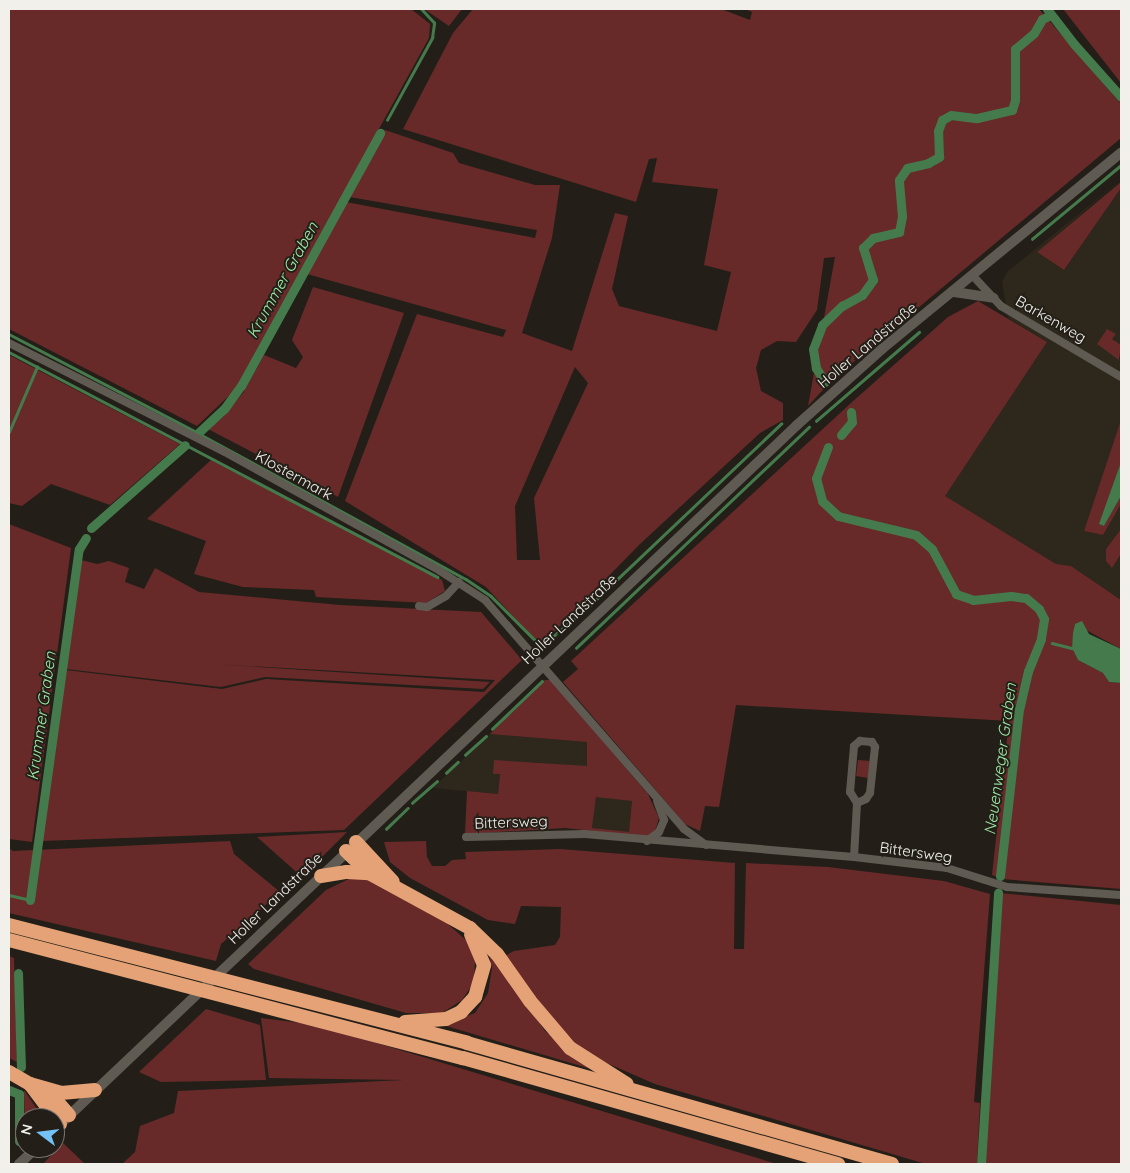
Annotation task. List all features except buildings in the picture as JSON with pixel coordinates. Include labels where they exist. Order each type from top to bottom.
[{"type":"highway","points":[[351,847],[369,873]]},
{"type":"highway","points":[[351,847],[397,886]]},
{"type":"highway","points":[[321,876],[347,872],[369,873],[397,886],[459,921],[497,954],[530,1001],[570,1048],[633,1089]]},
{"type":"highway","points":[[394,1024],[446,1019],[461,1012],[475,997],[484,977],[482,956],[474,938],[459,921]]},
{"type":"highway","points":[[9,925],[232,980],[633,1089],[892,1164]]},
{"type":"highway","points":[[13,943],[217,992],[610,1097],[838,1164]]},
{"type":"highway","points":[[9,1072],[30,1084],[46,1090],[61,1093],[95,1090]]},
{"type":"highway","points":[[30,1084],[50,1108]]},
{"type":"highway","points":[[46,1090],[54,1108]]},
{"type":"main road","name":"Holler Landstraße","points":[[65,1118],[806,417],[882,349],[954,292],[1121,153]]},
{"type":"main road","points":[[954,292],[994,298]]},
{"type":"street","name":"Barkenweg","points":[[973,276],[994,298],[1053,339],[1091,357],[1121,377]]},
{"type":"street","name":"Klostermark","points":[[9,343],[223,451],[459,582],[485,600],[543,664]]},
{"type":"street","points":[[419,606],[427,607],[440,600],[459,582]]},
{"type":"street","points":[[543,664],[656,798],[684,829],[706,846]]},
{"type":"street","points":[[854,857],[857,803],[850,792],[854,746],[860,741],[872,742],[875,747],[870,792],[866,799],[857,803]]},
{"type":"street","points":[[647,841],[659,832],[664,820],[656,798]]},
{"type":"street","name":"Bittersweg","points":[[466,837],[585,834],[647,841],[854,857],[946,868],[1006,887],[1121,895]]},
{"type":"shaded area","points":[[9,9],[411,9],[430,24],[429,38],[235,390],[197,426],[9,329]]},
{"type":"shaded area","points":[[424,9],[462,9],[449,26]]},
{"type":"shaded area","points":[[473,9],[721,9],[750,20],[752,12],[745,9],[1039,9],[1121,104],[1121,138],[832,380],[808,406],[835,257],[824,258],[817,310],[796,342],[777,341],[761,350],[756,368],[761,391],[783,403],[783,420],[760,433],[640,544],[544,642],[537,642],[486,587],[345,501],[417,314],[503,337],[506,330],[307,274],[346,202],[535,238],[537,230],[350,197],[385,130],[453,153],[459,163],[535,185],[560,185],[552,238],[522,333],[572,351],[615,213],[628,216],[612,289],[619,306],[717,331],[731,272],[704,265],[718,189],[652,182],[657,158],[649,159],[636,202],[403,129],[453,33]],"holes":[[[575,367],[588,383],[534,498],[540,560],[517,560],[515,506]]]},
{"type":"shaded area","points":[[1063,9],[1121,9],[1121,83]]},
{"type":"shaded area","points":[[1121,180],[1037,252],[1064,270],[1121,188],[1121,345],[1112,339],[1107,329],[1119,360],[1121,357],[1121,420],[1084,531],[1103,535],[1121,504],[1121,529],[1106,549],[1106,556],[1112,568],[1121,554],[1121,600],[1071,566],[1056,564],[944,496],[1047,342],[1008,318],[1002,282],[1007,272]]},
{"type":"shaded area","points":[[1121,182],[1121,188],[1064,270],[1037,252]]},
{"type":"shaded area","points":[[313,287],[404,313],[338,497],[208,429],[223,417],[243,393],[264,355],[296,368],[303,357],[292,340]]},
{"type":"shaded area","points":[[978,301],[1047,342],[945,496],[1056,564],[1071,566],[1121,600],[1121,649],[1075,624],[1072,648],[1078,660],[1103,673],[1109,682],[1121,683],[1121,889],[1002,879],[992,875],[1009,721],[736,705],[719,807],[705,806],[700,831],[685,824],[563,682],[578,669],[571,661],[851,403],[948,317]]},
{"type":"shaded area","points":[[1107,329],[1116,334],[1112,339],[1121,345],[1119,360],[1097,344]]},
{"type":"shaded area","points":[[9,355],[180,444],[110,505],[51,484],[22,506],[9,503]]},
{"type":"shaded area","points":[[1121,420],[1121,462],[1100,524],[1104,526],[1121,496],[1121,504],[1103,535],[1084,531]]},
{"type":"shaded area","points":[[211,460],[442,580],[445,591],[426,603],[316,597],[314,590],[243,587],[194,574],[206,541],[147,519]]},
{"type":"shaded area","points":[[1121,462],[1121,496],[1104,526],[1099,524]]},
{"type":"shaded area","points":[[9,524],[71,548],[32,842],[9,839]]},
{"type":"shaded area","points":[[1121,529],[1121,554],[1112,568],[1106,561],[1106,549]]},
{"type":"shaded area","points":[[81,560],[97,564],[109,561],[129,568],[125,582],[144,589],[155,568],[199,592],[340,605],[481,612],[522,660],[344,830],[42,841],[66,670],[222,689],[266,679],[484,692],[495,680],[213,664],[490,682],[483,689],[265,677],[221,687],[66,669]]},
{"type":"shaded area","points":[[1082,621],[1089,634],[1121,649],[1121,683],[1109,682],[1103,673],[1078,660],[1072,648],[1073,633],[1075,624]]},
{"type":"shaded area","points":[[545,680],[550,680],[648,794],[659,818],[655,831],[647,837],[565,828],[465,834],[467,791],[498,794],[500,774],[493,774],[494,760],[587,766],[587,742],[490,734]],"holes":[[[596,797],[632,801],[629,832],[592,828]]]},
{"type":"shaded area","points":[[490,734],[588,742],[587,767],[531,762],[500,774],[498,794],[433,788]]},
{"type":"shaded area","points":[[858,760],[870,761],[868,778],[856,776]]},
{"type":"shaded area","points":[[596,796],[632,801],[629,833],[592,828]]},
{"type":"shaded area","points":[[347,832],[302,877],[257,837]]},
{"type":"shaded area","points":[[230,841],[234,854],[280,892],[221,944],[216,961],[9,913],[9,848],[13,851]]},
{"type":"shaded area","points":[[426,841],[427,857],[432,866],[445,866],[452,860],[466,859],[465,852],[560,849],[735,863],[734,949],[744,949],[746,863],[828,867],[944,881],[990,894],[974,1102],[980,1103],[977,1164],[926,1164],[655,1084],[586,1054],[548,1015],[505,956],[514,951],[555,945],[560,937],[561,907],[521,906],[515,924],[488,920],[410,878],[390,862],[384,842]]},
{"type":"shaded area","points":[[353,877],[365,878],[442,919],[467,941],[475,961],[474,982],[462,1000],[442,1013],[406,1013],[254,969],[248,964],[326,890]]},
{"type":"shaded area","points":[[1001,893],[1121,905],[1121,1164],[984,1164]]},
{"type":"shaded area","points":[[488,950],[545,1031],[591,1069],[443,1025],[475,1013],[488,993],[492,968]]},
{"type":"shaded area","points":[[9,956],[14,958],[17,1062],[9,1058]]},
{"type":"shaded area","points":[[206,1009],[260,1025],[266,1080],[161,1082],[139,1072]]},
{"type":"shaded area","points":[[261,1018],[317,1025],[777,1164],[122,1164],[135,1152],[140,1126],[174,1113],[178,1091],[403,1080],[269,1078]]},
{"type":"shaded area","points":[[24,1090],[36,1108],[24,1108]]},
{"type":"shaded area","points":[[65,1145],[85,1164],[43,1164],[49,1158],[65,1158]]},
{"type":"waterway","name":"Krummer Graben","points":[[387,120],[432,38],[434,23],[421,9]]},
{"type":"waterway","points":[[1047,9],[1074,44],[1121,97]]},
{"type":"waterway","name":"Neuenweger Graben","points":[[825,382],[816,368],[813,349],[822,325],[842,306],[862,295],[873,280],[863,248],[873,238],[899,232],[902,216],[899,180],[907,168],[928,163],[939,157],[938,131],[942,120],[951,115],[977,118],[1012,110],[1015,100],[1015,49],[1034,33],[1042,19],[1051,15]]},
{"type":"waterway","name":"Krummer Graben","points":[[198,433],[224,409],[241,386],[380,133]]},
{"type":"waterway","points":[[1032,239],[1121,165]]},
{"type":"waterway","points":[[816,421],[919,332]]},
{"type":"waterway","points":[[9,334],[198,433],[466,579],[491,596],[539,644],[544,644],[589,606],[781,424]]},
{"type":"waterway","points":[[9,352],[438,577]]},
{"type":"waterway","points":[[9,432],[37,367]]},
{"type":"waterway","name":"Neuenweger Graben","points":[[841,435],[852,422],[851,412]]},
{"type":"waterway","points":[[576,648],[809,427]]},
{"type":"waterway","name":"Krummer Graben","points":[[91,528],[185,445]]},
{"type":"waterway","name":"Neuenweger Graben","points":[[828,447],[816,478],[822,501],[838,516],[916,535],[932,549],[956,594],[973,600],[1011,596],[1026,598],[1039,609],[1044,619],[1041,639],[1028,671],[1019,709],[1000,876]]},
{"type":"waterway","name":"Krummer Graben","points":[[30,900],[79,549],[86,538]]},
{"type":"waterway","name":"Neuenweger Graben","points":[[1052,643],[1072,648]]},
{"type":"waterway","points":[[492,729],[542,681]]},
{"type":"waterway","points":[[465,755],[486,736]]},
{"type":"waterway","points":[[446,773],[458,762]]},
{"type":"waterway","points":[[412,803],[437,781]]},
{"type":"waterway","points":[[386,829],[408,808]]},
{"type":"waterway","name":"Neuenweger Graben","points":[[981,1164],[998,893]]},
{"type":"waterway","points":[[9,895],[30,900]]},
{"type":"waterway","name":"Krummer Graben","points":[[18,973],[21,1067]]},
{"type":"waterway","name":"Krummer Graben","points":[[9,1090],[19,1094],[19,1108]]}]
